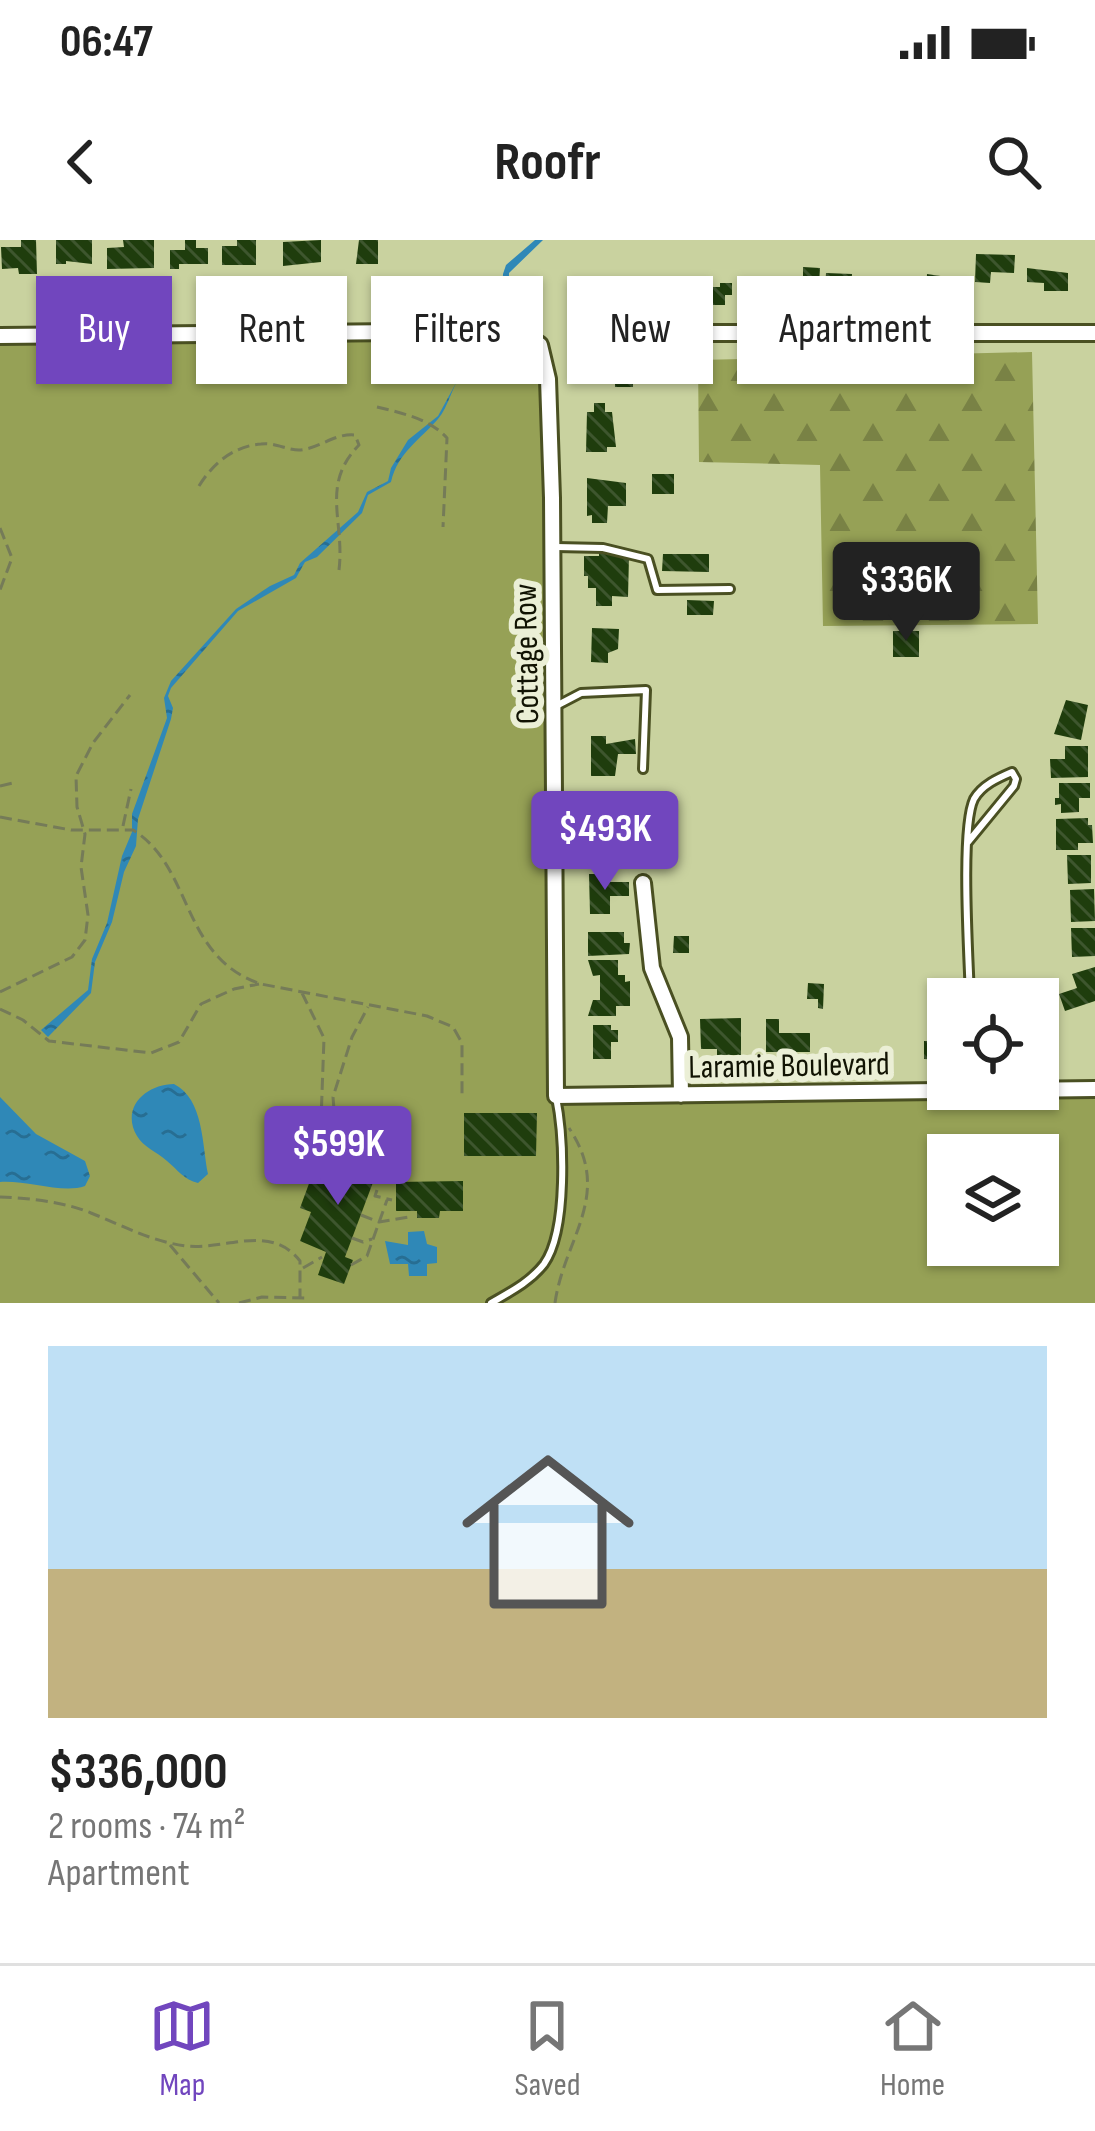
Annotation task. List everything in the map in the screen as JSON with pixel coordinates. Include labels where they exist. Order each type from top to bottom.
[{"type":"street","name":"Cottage Row","points":[[0,336],[496,331],[534,338],[544,355],[548,379],[553,547],[556,1096]]},
{"type":"street","points":[[713,333],[1095,332]]},
{"type":"street","points":[[643,883],[652,968],[680,1037],[682,1095]]},
{"type":"street","name":"Laramie Boulevard","points":[[1059,1089],[1095,1089]]},
{"type":"street","name":"Laramie Boulevard","points":[[556,1096],[927,1091]]},
{"type":"lane","points":[[553,547],[603,548],[648,559],[658,590],[730,589]]},
{"type":"lane","points":[[554,707],[581,693],[646,690],[644,770]]},
{"type":"lane","points":[[968,842],[1014,786],[1012,772],[990,782],[975,797],[968,842],[970,978]]},
{"type":"lane","name":"Cottage Row","points":[[491,1303],[534,1274],[554,1244],[559,1216],[556,1096]]},
{"type":"path","points":[[377,407],[446,434],[450,449],[443,527]]},
{"type":"path","points":[[200,486],[218,461],[237,451],[263,443],[304,449],[352,434],[359,443],[339,471],[335,495],[339,570]]},
{"type":"path","points":[[0,528],[12,558],[0,590]]},
{"type":"path","points":[[0,992],[63,962],[82,946],[88,923],[81,867],[85,830],[75,796],[78,769],[130,695]]},
{"type":"path","points":[[0,786],[13,783]]},
{"type":"path","points":[[123,827],[131,789]]},
{"type":"path","points":[[0,817],[85,830],[123,827],[141,835],[168,872],[213,954],[236,974],[301,992],[427,1016],[453,1027],[462,1049],[462,1097]]},
{"type":"path","points":[[0,1010],[23,1020],[49,1041],[151,1052],[179,1042],[201,1004],[261,983]]},
{"type":"path","points":[[301,992],[324,1038],[321,1120],[329,1126],[334,1122],[333,1097],[347,1052],[369,1005]]},
{"type":"path","points":[[554,1303],[582,1224],[587,1192],[582,1152],[560,1117]]},
{"type":"path","points":[[377,1190],[375,1196],[388,1202],[396,1216]]},
{"type":"path","points":[[0,1197],[80,1209],[166,1243],[215,1246],[265,1239],[291,1250],[302,1270],[300,1297]]},
{"type":"path","points":[[351,1265],[367,1256],[388,1202]]},
{"type":"path","points":[[361,1216],[379,1222],[409,1216]]},
{"type":"path","points":[[352,1238],[363,1242],[374,1238]]},
{"type":"path","points":[[363,1242],[367,1256]]},
{"type":"path","points":[[166,1243],[219,1303]]},
{"type":"path","points":[[302,1270],[322,1258]]},
{"type":"path","points":[[238,1303],[262,1297],[310,1298]]},
{"type":"green space","points":[[371,338],[371,384],[542,384],[548,506],[553,1104],[927,1098],[927,1110],[1059,1110],[1059,1096],[1095,1095],[1095,1303],[0,1303],[0,342],[36,342],[36,384],[172,384],[172,340],[196,340],[196,384],[347,384],[347,339]]},
{"type":"green space","points":[[1032,352],[1038,624],[823,626],[820,465],[699,462],[698,384],[713,384],[713,360],[737,359],[737,384],[974,384],[974,353]]},
{"type":"water","points":[[535,240],[543,240],[509,276],[503,276],[506,265]]},
{"type":"water","points":[[456,384],[442,414],[404,454],[391,482],[368,495],[362,513],[317,557],[305,562],[296,578],[238,611],[171,688],[171,719],[138,819],[136,846],[95,962],[91,993],[48,1037],[41,1030],[88,990],[92,959],[132,832],[132,814],[167,718],[164,698],[171,681],[236,609],[294,575],[300,563],[358,512],[367,492],[388,481],[408,440],[438,416]]},
{"type":"water","points":[[174,1084],[191,1100],[200,1124],[208,1174],[198,1183],[143,1143],[133,1125],[139,1099],[154,1088]]},
{"type":"water","points":[[0,1097],[36,1134],[85,1161],[90,1176],[85,1186],[0,1182]]},
{"type":"water","points":[[424,1231],[427,1244],[437,1247],[437,1263],[427,1264],[427,1276],[409,1276],[408,1264],[390,1264],[385,1241],[408,1245],[408,1232]]},
{"type":"building","points":[[21,240],[36,240],[37,274],[2,269],[1,247],[21,247]]},
{"type":"building","points":[[56,240],[92,240],[92,264],[56,264]]},
{"type":"building","points":[[123,240],[154,240],[154,268],[107,269],[107,248],[124,247]]},
{"type":"building","points":[[185,240],[196,240],[196,248],[208,248],[208,264],[179,264],[179,269],[170,269],[170,250],[185,250]]},
{"type":"building","points":[[237,240],[256,240],[256,265],[222,265],[222,246],[237,246]]},
{"type":"building","points":[[321,240],[321,262],[283,266],[283,242]]},
{"type":"building","points":[[359,240],[378,240],[378,264],[356,264]]},
{"type":"building","points":[[976,254],[1015,255],[1014,273],[991,272],[990,283],[975,282]]},
{"type":"building","points":[[803,267],[820,268],[820,276],[803,276]]},
{"type":"building","points":[[1027,268],[1068,273],[1068,291],[1044,291],[1044,283],[1027,282]]},
{"type":"building","points":[[720,283],[732,283],[732,295],[725,295],[725,305],[713,305],[713,287]]},
{"type":"building","points":[[594,403],[605,403],[605,412],[612,412],[616,447],[607,447],[607,452],[586,452],[587,412],[594,412]]},
{"type":"building","points":[[652,474],[674,474],[674,494],[652,494]]},
{"type":"building","points":[[587,478],[626,483],[626,506],[608,506],[607,523],[592,523],[592,515],[587,516]]},
{"type":"building","points":[[599,552],[629,557],[628,597],[612,596],[612,606],[596,606],[596,588],[588,588],[588,576],[584,576],[584,556],[599,556]]},
{"type":"building","points":[[663,554],[709,554],[709,572],[662,571]]},
{"type":"building","points":[[687,600],[714,601],[713,615],[687,615]]},
{"type":"building","points":[[592,628],[619,629],[618,649],[608,653],[608,663],[591,662]]},
{"type":"building","points":[[893,631],[919,631],[919,657],[893,657]]},
{"type":"building","points":[[1066,700],[1088,705],[1081,740],[1054,734]]},
{"type":"building","points":[[591,736],[606,736],[606,744],[635,739],[636,754],[618,754],[615,776],[591,776]]},
{"type":"building","points":[[1065,746],[1088,746],[1088,777],[1051,778],[1050,759],[1065,759]]},
{"type":"building","points":[[1059,783],[1090,783],[1090,798],[1079,798],[1079,812],[1061,813],[1061,804],[1055,805]]},
{"type":"building","points":[[585,806],[605,806],[605,814],[623,814],[624,828],[606,828],[606,849],[591,849]]},
{"type":"building","points":[[1088,818],[1093,843],[1078,843],[1078,850],[1056,850],[1056,819]]},
{"type":"building","points":[[1067,855],[1091,855],[1091,883],[1068,884]]},
{"type":"building","points":[[589,874],[610,874],[610,882],[629,882],[629,896],[610,896],[610,914],[590,914]]},
{"type":"building","points":[[1094,889],[1095,921],[1071,922],[1070,890]]},
{"type":"building","points":[[1071,928],[1095,928],[1095,956],[1072,957]]},
{"type":"building","points":[[588,932],[624,932],[629,954],[588,956]]},
{"type":"building","points":[[674,936],[689,936],[689,953],[673,953]]},
{"type":"building","points":[[588,960],[618,960],[618,975],[630,981],[630,1006],[616,1006],[616,1016],[588,1016],[593,1000],[600,1000],[600,975],[593,976]]},
{"type":"building","points":[[1095,967],[1095,1001],[1065,1011],[1059,994],[1077,988],[1072,974]]},
{"type":"building","points":[[808,983],[824,984],[823,1009],[818,1008],[818,999],[807,999]]},
{"type":"building","points":[[741,1018],[741,1055],[701,1049],[700,1019]]},
{"type":"building","points":[[766,1019],[779,1019],[779,1033],[810,1033],[810,1052],[766,1052]]},
{"type":"building","points":[[593,1025],[618,1030],[618,1042],[611,1042],[611,1059],[593,1059]]},
{"type":"building","points":[[373,1112],[390,1118],[379,1149],[341,1135],[347,1118],[368,1126]]},
{"type":"building","points":[[464,1113],[537,1113],[536,1156],[464,1156]]},
{"type":"building","points":[[336,1144],[381,1161],[345,1257],[353,1260],[344,1284],[318,1275],[326,1252],[300,1241],[311,1212],[300,1208],[314,1170],[325,1174]]},
{"type":"building","points":[[463,1181],[463,1211],[417,1218],[417,1211],[396,1211],[396,1182]]}]
